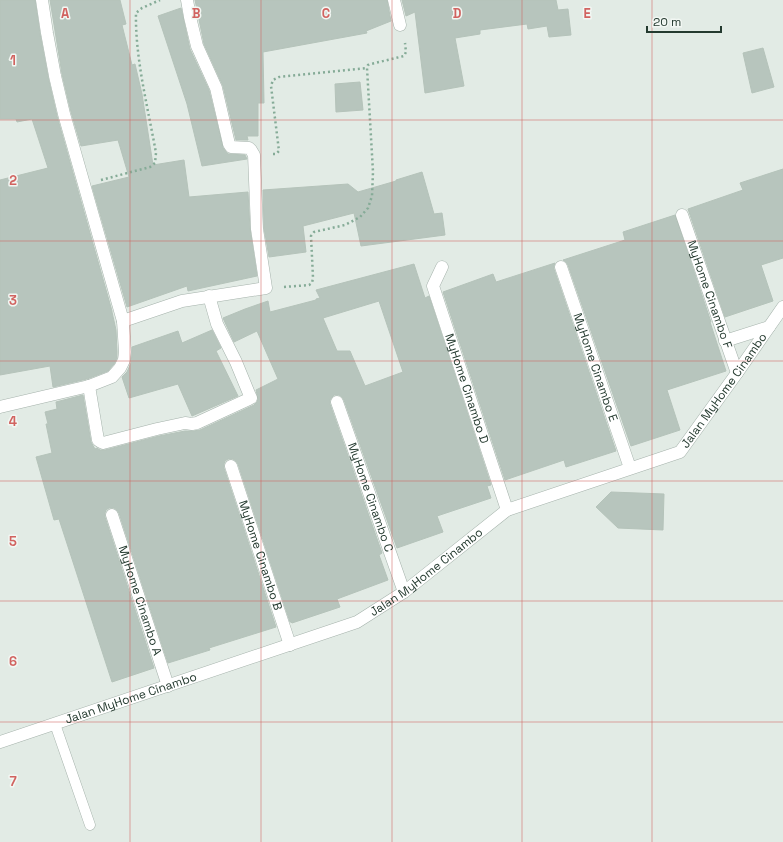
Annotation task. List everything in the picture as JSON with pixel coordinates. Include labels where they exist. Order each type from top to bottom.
[{"type":"street","points":[[0,407],[89,386],[112,377],[120,368],[124,360],[125,352],[123,321],[64,114],[55,76],[42,0]]},
{"type":"street","points":[[123,321],[182,301],[266,288],[257,229],[254,155],[249,148],[231,147],[229,144],[216,88],[198,46],[187,0]]},
{"type":"street","points":[[394,0],[400,25]]},
{"type":"street","name":"MyHome Cinambo F","points":[[682,215],[737,373]]},
{"type":"street","name":"MyHome Cinambo D","points":[[442,267],[433,286],[506,510]]},
{"type":"street","name":"MyHome Cinambo E","points":[[561,267],[630,468]]},
{"type":"street","points":[[89,386],[98,440],[103,443],[184,423],[197,423],[249,399],[250,396],[236,362],[217,324],[209,296]]},
{"type":"street","name":"Jalan MyHome Cinambo","points":[[0,742],[357,622],[404,592],[506,510],[680,452],[783,306]]},
{"type":"street","points":[[725,341],[769,327]]},
{"type":"street","name":"MyHome Cinambo C","points":[[337,402],[404,592]]},
{"type":"street","name":"MyHome Cinambo B","points":[[231,466],[290,645]]},
{"type":"street","name":"MyHome Cinambo A","points":[[112,515],[168,686]]},
{"type":"lane","points":[[55,724],[90,825]]},
{"type":"path","points":[[84,185],[150,167],[155,163],[156,153],[142,77],[136,29],[136,12],[160,0]]},
{"type":"path","points":[[254,155],[276,154],[279,151],[271,86],[274,80],[279,77],[367,68],[368,65],[371,64],[404,56],[406,46],[400,25]]},
{"type":"path","points":[[266,288],[309,285],[312,283],[311,236],[317,231],[345,225],[360,217],[368,208],[372,196],[373,172],[367,68]]},
{"type":"building","points":[[0,0],[35,0],[48,77],[57,116],[116,330],[117,358],[108,371],[87,379],[53,387],[50,366],[0,375],[0,180],[48,168],[32,119],[17,122],[16,119],[0,119]]},
{"type":"building","points":[[50,0],[120,0],[126,24],[122,25],[132,65],[135,64],[142,94],[153,165],[184,160],[189,197],[248,192],[250,229],[257,276],[188,291],[187,286],[127,307],[92,186],[129,177],[118,140],[81,146],[62,74]]},
{"type":"building","points":[[195,0],[387,0],[391,21],[366,31],[367,33],[263,52],[264,103],[258,103],[258,136],[247,136],[248,140],[236,140],[223,86],[204,44]]},
{"type":"building","points":[[402,0],[556,0],[558,10],[568,9],[571,35],[549,37],[547,26],[528,29],[527,24],[480,30],[480,34],[455,38],[464,86],[425,93],[415,12],[406,16]]},
{"type":"building","points":[[181,8],[190,49],[209,90],[223,148],[228,154],[245,155],[247,159],[202,166],[187,104],[158,16]]},
{"type":"building","points":[[763,48],[774,87],[752,93],[743,53]]},
{"type":"building","points":[[360,82],[363,110],[336,112],[335,84]]},
{"type":"building","points":[[783,169],[783,258],[761,265],[773,301],[725,317],[688,209],[743,190],[740,183]]},
{"type":"building","points":[[422,172],[434,214],[442,213],[445,235],[361,246],[354,213],[303,226],[306,252],[269,257],[264,228],[263,190],[348,184],[358,192]]},
{"type":"building","points":[[675,215],[726,371],[667,390],[680,430],[631,446],[568,265],[563,260],[625,240],[623,232]]},
{"type":"building","points":[[555,263],[554,269],[616,451],[566,467],[564,460],[505,480],[443,292],[493,274],[496,282]]},
{"type":"building","points":[[414,264],[425,298],[429,296],[491,485],[487,486],[491,498],[437,516],[443,532],[397,548],[344,400],[339,395],[334,395],[330,400],[330,404],[382,553],[379,555],[388,580],[337,599],[340,607],[292,623],[290,622],[238,464],[233,459],[228,459],[225,461],[224,468],[276,627],[209,648],[210,650],[168,663],[119,513],[114,508],[109,508],[106,510],[105,517],[154,668],[112,682],[59,519],[54,520],[36,457],[52,453],[45,412],[57,409],[56,402],[83,395],[91,442],[95,449],[97,448],[100,450],[159,436],[200,430],[254,405],[258,399],[256,390],[278,379],[257,331],[234,342],[223,318],[268,301],[270,312],[316,300],[320,298],[316,290]],"holes":[[[379,301],[403,372],[365,386],[350,351],[337,351],[323,318]]]},
{"type":"building","points":[[212,330],[221,348],[216,351],[238,396],[192,416],[178,384],[129,398],[122,377],[127,372],[131,363],[132,347],[178,331],[182,343]]},
{"type":"building","points":[[611,492],[664,494],[663,530],[618,528],[596,507]]}]
